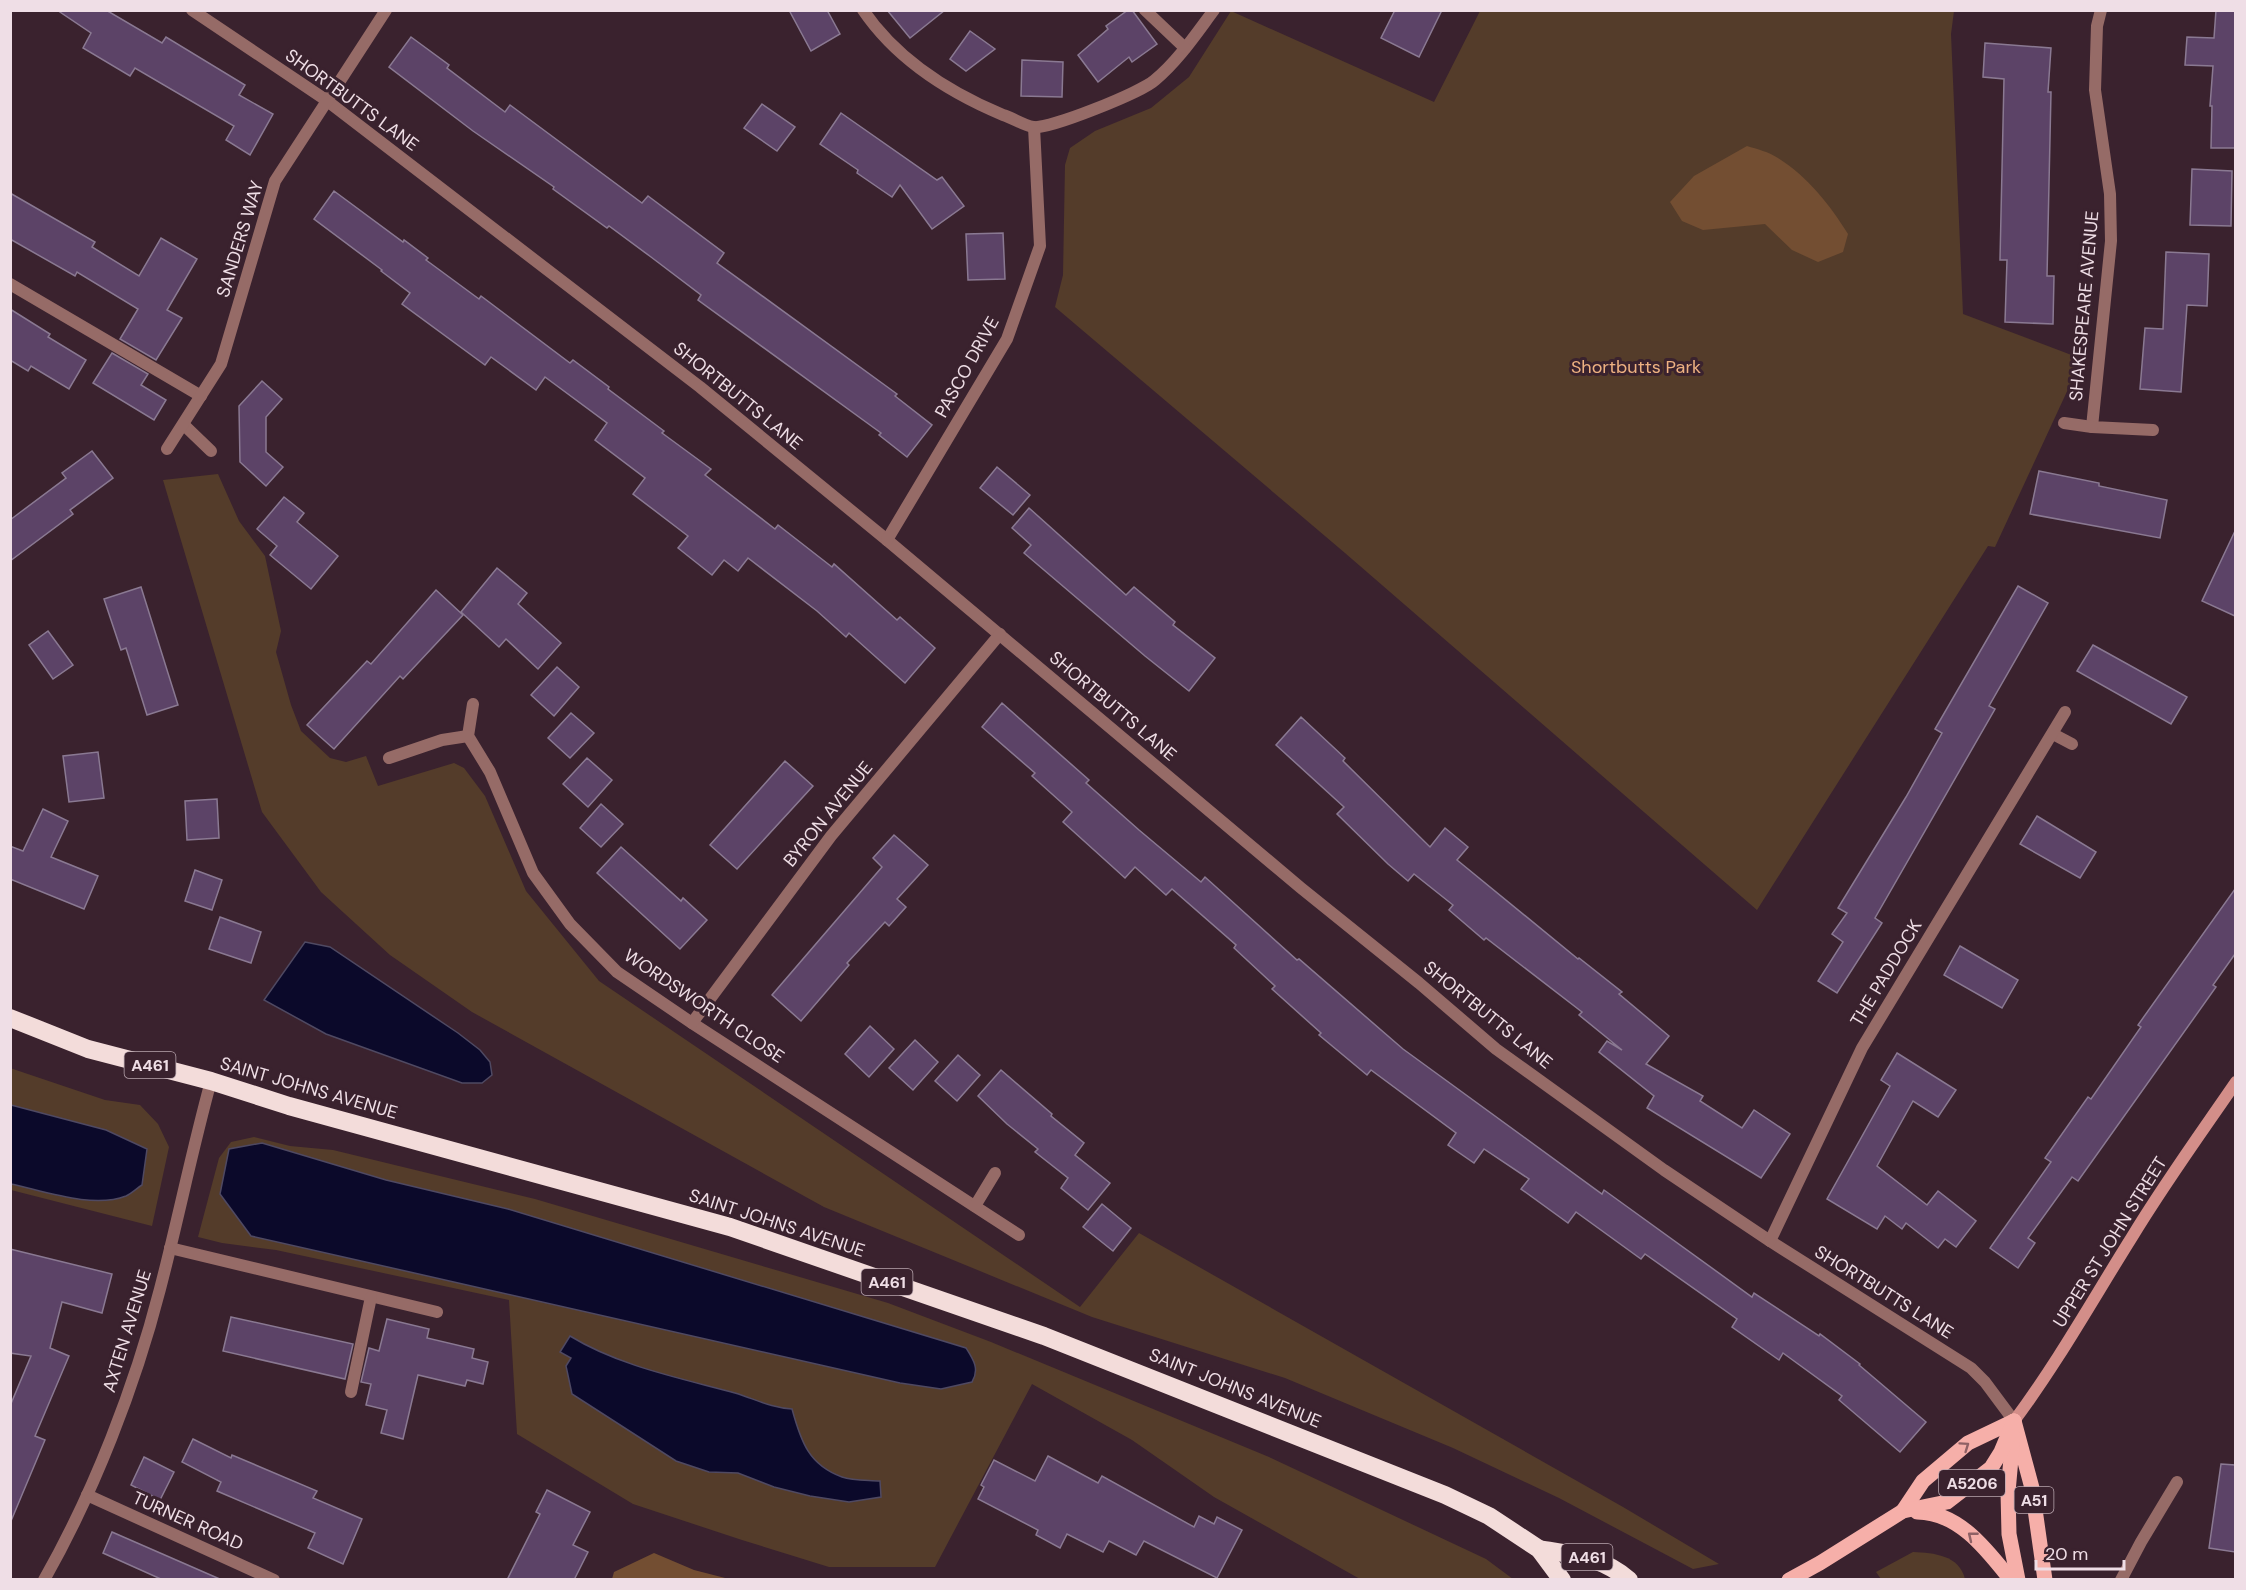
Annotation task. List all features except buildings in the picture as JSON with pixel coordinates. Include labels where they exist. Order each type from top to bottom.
[{"type":"highway","name":"SAINT JOHNS AVENUE","points":[[10,1018],[88,1049],[730,1227],[1044,1336],[1445,1495],[1489,1516],[1539,1549],[1562,1580]]},
{"type":"highway","name":"SAINT JOHNS AVENUE","points":[[1539,1549],[1598,1560],[1615,1568],[1629,1580]]},
{"type":"main road","name":"A5206","points":[[1903,1511],[1923,1481],[1968,1443],[2014,1421]]},
{"type":"main road","name":"A5206","points":[[1789,1580],[1903,1511],[1947,1502],[1991,1468],[2001,1452],[2014,1421]]},
{"type":"main road","name":"A51","points":[[2014,1421],[2008,1492],[2009,1534],[2018,1580]]},
{"type":"main road","name":"A51","points":[[2014,1421],[2032,1488],[2045,1580]]},
{"type":"main road","points":[[1903,1511],[1922,1512],[1942,1518],[1968,1532],[2011,1580]]},
{"type":"street","name":"SHORTBUTTS LANE","points":[[192,10],[326,100],[700,387],[887,540],[1496,1049],[1664,1170],[1770,1242],[1971,1368],[1985,1382],[2014,1421]]},
{"type":"street","name":"SANDERS WAY","points":[[167,449],[221,364],[275,181],[386,10]]},
{"type":"street","points":[[862,10],[907,60],[939,82],[973,102],[1034,127],[1090,112],[1154,82],[1185,48],[1214,10]]},
{"type":"street","points":[[1145,10],[1185,48]]},
{"type":"street","name":"SHAKESPEARE AVENUE","points":[[2092,427],[2111,241],[2110,194],[2095,90],[2097,26],[2102,10]]},
{"type":"street","name":"PASCO DRIVE","points":[[887,540],[1007,339],[1040,246],[1034,127]]},
{"type":"street","points":[[10,284],[201,396]]},
{"type":"street","name":"SHAKESPEARE AVENUE","points":[[2064,423],[2153,430]]},
{"type":"street","points":[[184,425],[211,451]]},
{"type":"street","name":"BYRON AVENUE","points":[[692,1023],[831,836],[1000,634]]},
{"type":"street","points":[[388,758],[442,740],[468,736],[473,704]]},
{"type":"street","name":"THE PADDOCK","points":[[1770,1242],[1862,1048],[2065,712]]},
{"type":"street","points":[[2053,735],[2072,744]]},
{"type":"street","name":"WORDSWORTH CLOSE","points":[[468,736],[490,772],[533,873],[570,924],[617,972],[1019,1235]]},
{"type":"street","name":"AXTEN AVENUE","points":[[44,1580],[87,1495],[127,1397],[160,1291],[211,1082]]},
{"type":"street","name":"UPPER ST JOHN STREET","points":[[2014,1421],[2040,1387],[2080,1325],[2132,1236],[2235,1082]]},
{"type":"street","points":[[975,1206],[995,1173]]},
{"type":"street","points":[[170,1248],[437,1312]]},
{"type":"street","points":[[351,1392],[371,1297]]},
{"type":"street","points":[[2121,1580],[2140,1542],[2177,1482]]},
{"type":"street","name":"TURNER ROAD","points":[[87,1495],[274,1580]]},
{"type":"green space","name":"Shortbutts Park","points":[[1231,11],[1434,102],[1480,11],[1954,11],[1951,34],[1963,314],[2082,359],[1995,547],[1988,546],[1757,910],[1345,553],[1055,307],[1063,275],[1065,165],[1070,148],[1095,131],[1151,108],[1189,77]]},
{"type":"green space","points":[[218,474],[239,521],[265,556],[281,631],[276,652],[301,731],[330,758],[346,762],[366,756],[378,786],[454,763],[464,768],[485,796],[526,891],[599,981],[1080,1307],[1139,1233],[1623,1507],[1719,1564],[1693,1569],[1559,1498],[1453,1448],[1285,1378],[1092,1317],[824,1207],[472,1012],[390,955],[321,892],[262,812],[163,480]]},
{"type":"green space","points":[[10,1068],[105,1100],[140,1105],[158,1124],[169,1147],[152,1226],[11,1190]]},
{"type":"green space","points":[[254,1137],[290,1146],[333,1150],[535,1199],[888,1303],[991,1342],[1269,1457],[1486,1559],[1513,1579],[1360,1579],[1214,1497],[1132,1440],[1032,1384],[935,1567],[829,1567],[633,1504],[517,1434],[509,1300],[276,1250],[222,1243],[198,1237],[219,1158],[231,1142]]},
{"type":"green space","points":[[1913,1552],[1929,1553],[1951,1560],[1962,1571],[1965,1579],[1881,1579],[1876,1572]]},
{"type":"shaded area","points":[[1747,146],[1778,158],[1817,192],[1848,234],[1843,252],[1818,262],[1792,250],[1765,224],[1703,230],[1682,221],[1670,202],[1694,176]]},
{"type":"shaded area","points":[[305,942],[330,947],[458,1033],[480,1050],[490,1062],[492,1075],[482,1083],[462,1083],[326,1034],[264,1000]]},
{"type":"shaded area","points":[[11,1105],[106,1130],[147,1149],[142,1185],[126,1196],[99,1201],[68,1198],[11,1184]]},
{"type":"shaded area","points":[[262,1143],[386,1180],[508,1209],[966,1348],[975,1364],[974,1377],[972,1382],[941,1389],[900,1383],[251,1236],[220,1194],[229,1149]]},
{"type":"shaded area","points":[[570,1336],[629,1363],[770,1405],[792,1409],[803,1442],[814,1459],[842,1477],[880,1481],[881,1497],[849,1502],[810,1496],[774,1487],[738,1473],[709,1472],[676,1461],[572,1394],[566,1366],[571,1358],[560,1352]]},
{"type":"shaded area","points":[[654,1553],[694,1570],[729,1579],[612,1579],[614,1572]]}]
